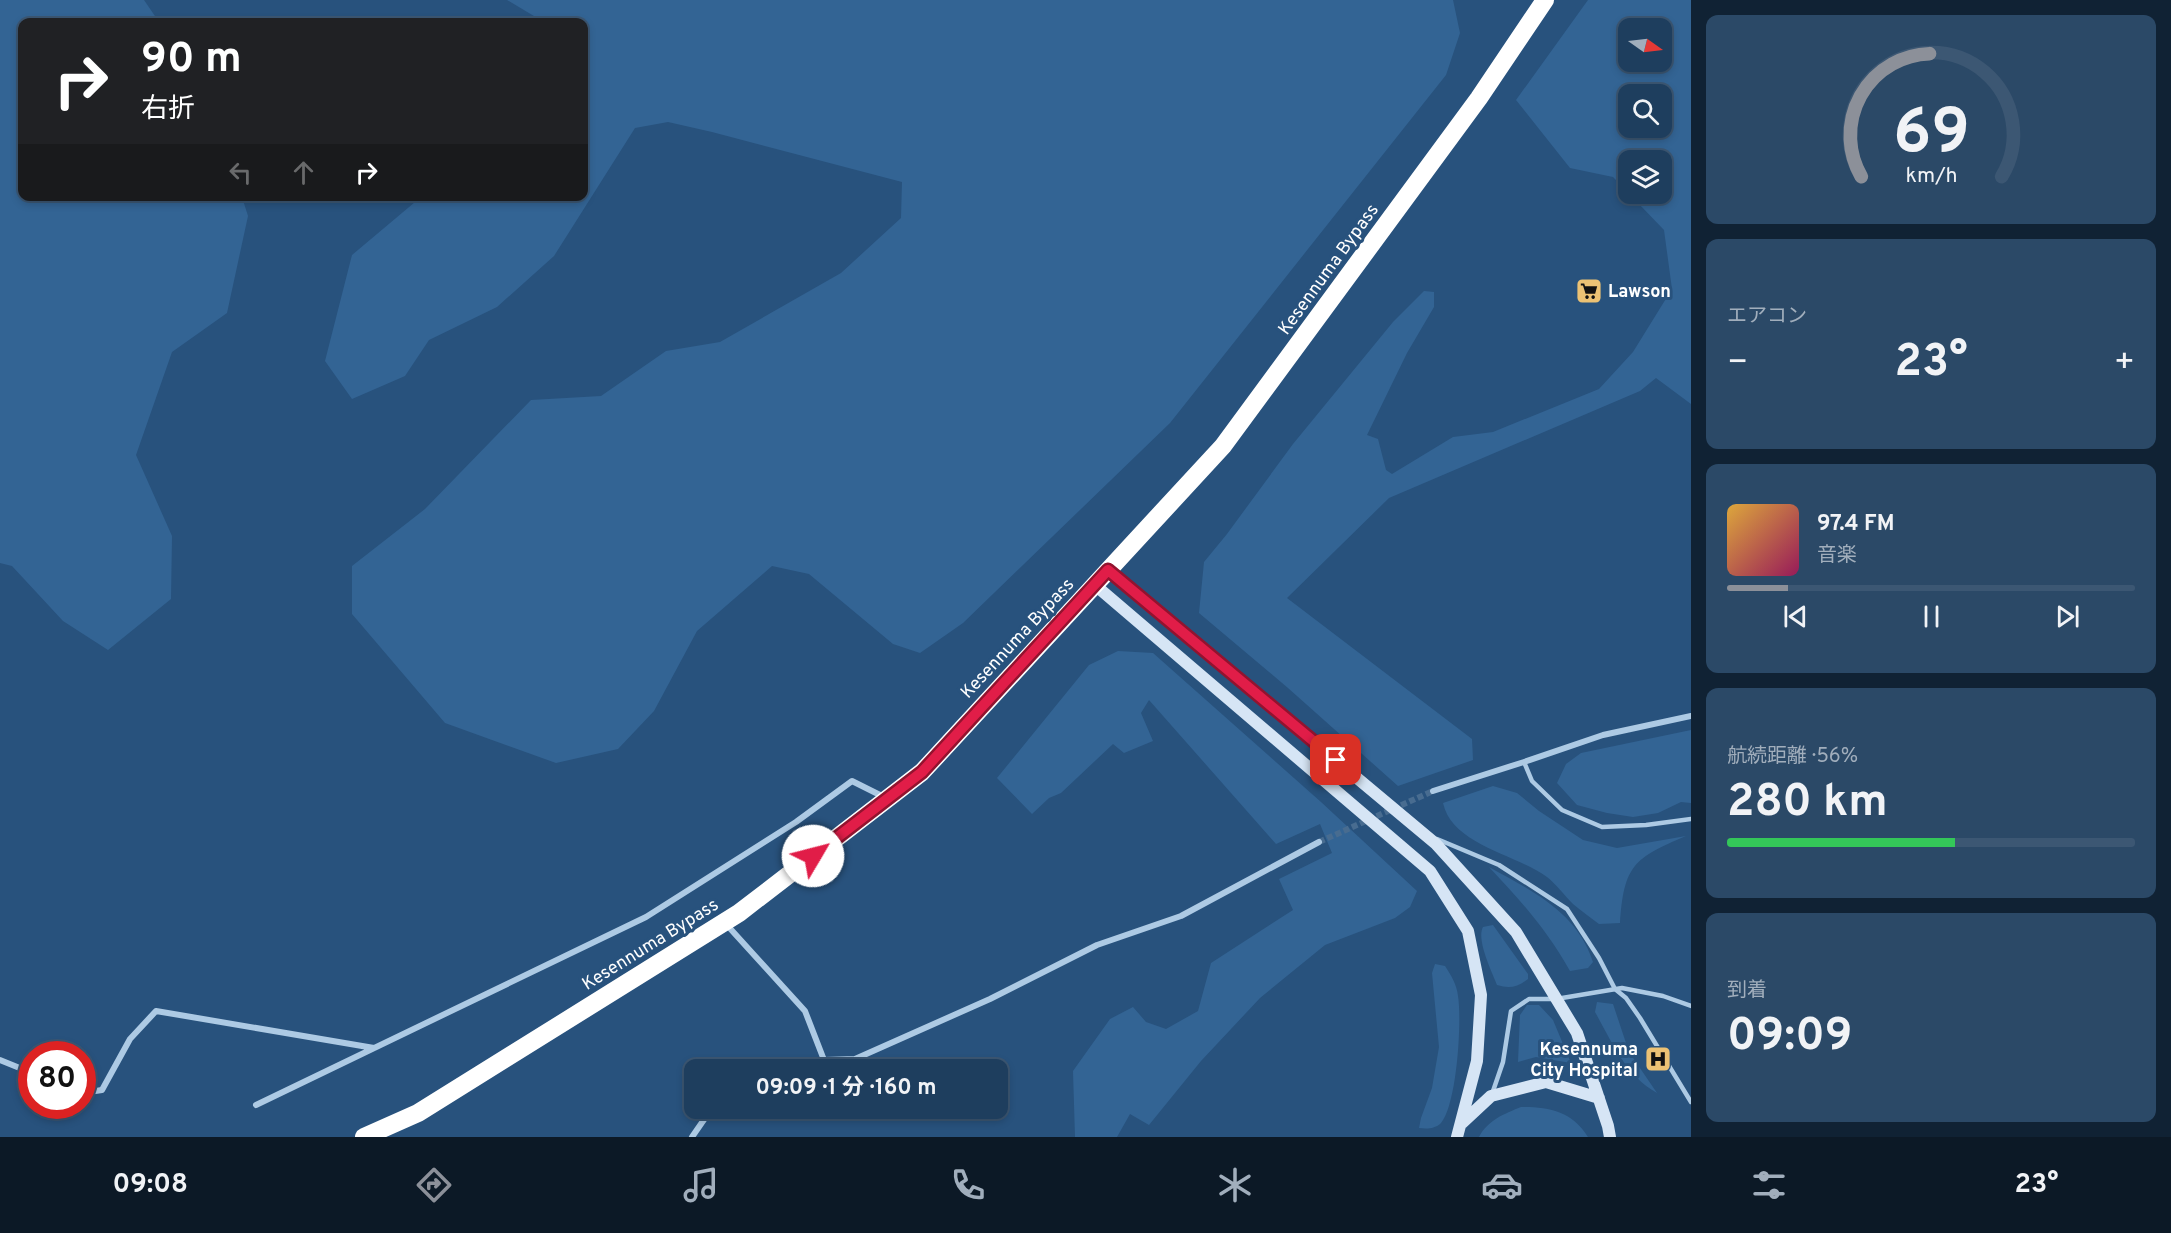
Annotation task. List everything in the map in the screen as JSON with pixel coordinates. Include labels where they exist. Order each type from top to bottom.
[{"type":"highway","name":"Kesennuma Bypass","points":[[364,1137],[418,1113],[724,922],[922,772],[1223,446],[1479,98],[1545,0]]},
{"type":"street","points":[[1108,570],[1436,844],[1516,932],[1577,1033],[1610,1137]]},
{"type":"street","points":[[1095,585],[1430,871],[1468,931],[1481,995],[1477,1061],[1457,1137]]},
{"type":"street","points":[[1433,790],[1603,735],[1691,716]]},
{"type":"street","points":[[256,1105],[646,917],[796,822],[852,781],[887,799]]},
{"type":"street","points":[[855,1059],[1010,989],[1097,945],[1181,916],[1319,842]]},
{"type":"street","points":[[724,922],[805,1011],[824,1059]]},
{"type":"street","points":[[96,1091],[102,1090],[130,1039],[156,1011],[374,1048]]},
{"type":"street","points":[[0,1060],[18,1067]]},
{"type":"street","points":[[1461,1124],[1491,1096],[1546,1082],[1599,1098]]},
{"type":"street","points":[[692,1137],[704,1119]]},
{"type":"lane","points":[[1524,762],[1532,781],[1563,810],[1602,827],[1646,825],[1691,819]]},
{"type":"lane","points":[[1424,834],[1499,865],[1567,909],[1599,958],[1615,989],[1626,999],[1640,1018],[1691,1102]]},
{"type":"lane","points":[[1491,1096],[1503,1062],[1511,1011],[1529,999],[1556,999],[1622,988],[1664,996],[1691,1006]]},
{"type":"shaded area","points":[[0,0],[144,0],[156,18],[18,18],[18,201],[243,201],[248,216],[227,313],[172,352],[136,455],[172,536],[171,599],[108,650],[63,621],[12,566],[0,563]]},
{"type":"shaded area","points":[[507,0],[1453,0],[1460,33],[1446,75],[1170,423],[963,623],[920,653],[893,644],[809,574],[772,566],[697,631],[654,711],[618,749],[556,763],[445,723],[352,614],[352,566],[425,509],[531,400],[601,396],[666,351],[720,342],[841,273],[901,218],[902,182],[668,122],[635,128],[554,256],[497,307],[429,340],[405,376],[352,399],[325,361],[352,255],[416,201],[588,201],[588,18],[537,18]]},
{"type":"shaded area","points":[[1588,0],[1691,0],[1691,404],[1656,378],[1640,391],[1389,498],[1287,598],[1472,739],[1473,760],[1398,786],[1199,613],[1204,562],[1293,444],[1393,322],[1424,291],[1434,292],[1434,307],[1407,353],[1367,435],[1378,439],[1386,470],[1392,474],[1453,437],[1493,432],[1599,389],[1633,352],[1672,289],[1664,230],[1639,204],[1672,204],[1672,150],[1618,150],[1618,182],[1613,177],[1570,168],[1516,100]]},
{"type":"shaded area","points":[[1118,651],[1153,653],[1321,802],[1417,891],[1410,907],[1395,918],[1325,945],[1260,998],[1201,1061],[1149,1125],[1130,1114],[1117,1137],[1075,1137],[1073,1071],[1110,1019],[1133,1007],[1146,1022],[1166,1029],[1198,1011],[1211,963],[1293,910],[1279,879],[1332,853],[1320,824],[1276,844],[1149,700],[1141,713],[1153,741],[1124,753],[1113,744],[1061,793],[1049,798],[1032,814],[997,778],[1089,665]]},
{"type":"shaded area","points":[[1691,730],[1691,803],[1681,802],[1658,813],[1633,817],[1577,805],[1557,783],[1566,764],[1581,753]]},
{"type":"shaded area","points":[[1493,786],[1517,793],[1539,811],[1583,840],[1617,848],[1686,836],[1654,851],[1635,866],[1625,888],[1620,923],[1599,924],[1573,904],[1547,877],[1472,839],[1449,817],[1443,803]]},
{"type":"shaded area","points":[[1489,867],[1537,894],[1564,916],[1586,945],[1593,962],[1588,968],[1570,971],[1533,916]]},
{"type":"shaded area","points":[[1493,925],[1528,974],[1528,979],[1517,985],[1506,987],[1497,985],[1483,948],[1481,933],[1483,927]]},
{"type":"shaded area","points":[[1435,964],[1445,966],[1456,988],[1459,1008],[1459,1042],[1451,1099],[1446,1113],[1439,1125],[1419,1128],[1432,1088],[1439,1047],[1432,973]]},
{"type":"shaded area","points":[[1597,1002],[1613,1004],[1629,1052],[1657,1093],[1636,1077],[1620,1057],[1595,1012]]},
{"type":"shaded area","points":[[1527,1005],[1539,1005],[1553,1020],[1571,1063],[1536,1057],[1518,1062],[1520,1015]]},
{"type":"shaded area","points":[[1521,1107],[1559,1112],[1575,1121],[1588,1137],[1479,1137],[1492,1122]]},
{"type":"tunnel","points":[[1319,842],[1433,791]]},
{"type":"place","name":"Lawson","points":[[1589,291]]},
{"type":"place","name":"Kesennuma City Hospital","points":[[1658,1059]]},
{"type":"route","points":[[813,856],[922,772],[1108,570],[1336,760]]}]
